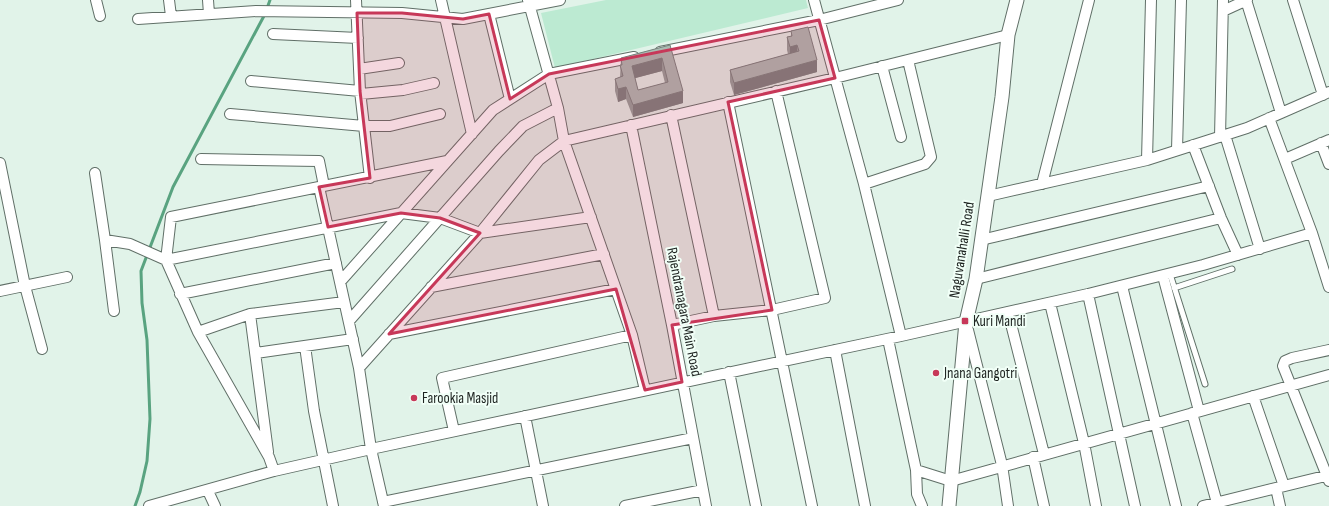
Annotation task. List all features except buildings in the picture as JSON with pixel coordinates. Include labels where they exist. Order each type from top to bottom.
[{"type":"street","points":[[96,0],[100,16]]},
{"type":"street","points":[[169,0],[171,16]]},
{"type":"street","points":[[208,0],[209,14]]},
{"type":"street","points":[[356,0],[360,92],[370,178]]},
{"type":"street","points":[[441,0],[472,134]]},
{"type":"street","points":[[138,18],[256,11],[284,11],[402,13],[463,19],[489,14],[528,3],[560,0]]},
{"type":"street","points":[[814,0],[864,184],[901,336]]},
{"type":"street","points":[[340,282],[493,110],[549,74],[819,20],[898,0]]},
{"type":"street","name":"Naguvanahalli Road","points":[[949,506],[966,322],[976,279],[1008,35],[1017,0]]},
{"type":"street","points":[[1042,184],[1089,0]]},
{"type":"street","points":[[1147,160],[1151,0]]},
{"type":"street","points":[[1178,150],[1181,0]]},
{"type":"street","points":[[1223,0],[1223,136],[1260,249]]},
{"type":"street","points":[[1223,11],[1246,0],[1281,113]]},
{"type":"street","points":[[988,196],[1147,160],[1247,128],[1326,94],[1293,0]]},
{"type":"street","points":[[528,3],[558,108],[564,141],[632,335],[645,390]]},
{"type":"street","points":[[489,14],[510,99]]},
{"type":"street","points":[[273,34],[358,38]]},
{"type":"street","points":[[359,368],[480,233],[539,160],[564,141],[836,78],[1008,35]]},
{"type":"street","points":[[864,184],[925,164],[931,157],[908,60]]},
{"type":"street","points":[[359,70],[399,63]]},
{"type":"street","points":[[882,66],[901,136]]},
{"type":"street","points":[[251,81],[360,92],[403,90],[434,83]]},
{"type":"street","points":[[672,325],[714,316],[772,310],[825,298],[776,91]]},
{"type":"street","points":[[728,102],[812,506]]},
{"type":"street","points":[[349,321],[523,126],[558,108]]},
{"type":"street","points":[[230,114],[364,126],[390,126],[440,114]]},
{"type":"street","points":[[671,116],[714,316]]},
{"type":"street","points":[[1269,118],[1312,233],[1329,287]]},
{"type":"street","name":"Rajendranagara Main Road","points":[[630,125],[672,325],[706,506]]},
{"type":"street","points":[[1285,159],[1325,142],[1329,164]]},
{"type":"street","points":[[1194,145],[1221,218],[1238,255]]},
{"type":"street","points":[[201,159],[319,162],[328,227],[359,368],[371,449],[384,504],[536,470],[693,438]]},
{"type":"street","points":[[274,471],[269,458],[198,332],[166,260],[171,217],[447,162]]},
{"type":"street","points":[[0,163],[25,286],[42,349]]},
{"type":"street","points":[[95,173],[114,311]]},
{"type":"street","points":[[981,240],[1209,186]]},
{"type":"street","points":[[105,240],[130,244],[153,256],[166,260],[401,213],[440,218],[480,233],[591,217]]},
{"type":"street","points":[[976,279],[1221,218]]},
{"type":"street","points":[[149,506],[208,491],[274,471],[371,449],[1050,303],[1166,275],[1312,233]]},
{"type":"street","points":[[431,287],[604,254]]},
{"type":"street","points":[[180,294],[336,263]]},
{"type":"street","points":[[1166,275],[1196,412],[1222,503]]},
{"type":"street","points":[[0,291],[67,277]]},
{"type":"street","points":[[1122,286],[1176,506]]},
{"type":"street","points":[[389,334],[616,289]]},
{"type":"street","points":[[1088,294],[1135,506]]},
{"type":"street","points":[[198,332],[250,314],[344,302]]},
{"type":"street","points":[[1050,303],[1084,443],[1096,506]]},
{"type":"street","points":[[1008,312],[1044,454]]},
{"type":"street","points":[[250,314],[269,458]]},
{"type":"street","points":[[966,322],[1002,465],[1008,506]]},
{"type":"street","points":[[454,431],[442,378],[632,335]]},
{"type":"street","points":[[256,352],[353,339]]},
{"type":"street","points":[[888,339],[916,470],[917,494],[922,506]]},
{"type":"street","points":[[305,346],[314,411],[333,506]]},
{"type":"street","points":[[835,350],[865,506]]},
{"type":"street","points":[[1204,506],[1328,477],[1283,366],[1285,361],[1292,358],[1329,350]]},
{"type":"street","points":[[729,372],[756,506]]},
{"type":"street","points":[[916,470],[951,481],[1002,465],[1329,375]]},
{"type":"street","points":[[1253,396],[1280,487],[1280,506]]},
{"type":"street","points":[[525,416],[543,506]]},
{"type":"street","points":[[1033,457],[1044,506]]},
{"type":"street","points":[[625,506],[647,504],[703,490]]},
{"type":"street","points":[[208,491],[215,506]]},
{"type":"lane","points":[[1174,288],[1232,269]]},
{"type":"lane","points":[[1166,275],[1174,288],[1205,384]]},
{"type":"highlighted area","points":[[357,13],[402,13],[463,19],[489,14],[510,99],[549,74],[819,20],[835,78],[728,102],[772,310],[672,325],[682,382],[645,390],[616,289],[389,334],[480,233],[440,218],[401,213],[328,227],[319,187],[370,178],[360,91]]},
{"type":"green space","points":[[606,0],[806,0],[808,8],[555,68],[541,13]]},
{"type":"waterway","points":[[135,506],[140,492],[147,461],[150,419],[147,340],[142,303],[141,271],[173,187],[265,14],[270,0]]},
{"type":"place","name":"Kuri Mandi","points":[[965,321]]},
{"type":"place","name":"Jnana Gangotri","points":[[936,373]]},
{"type":"place","name":"Farookia Masjid","points":[[414,398]]}]
